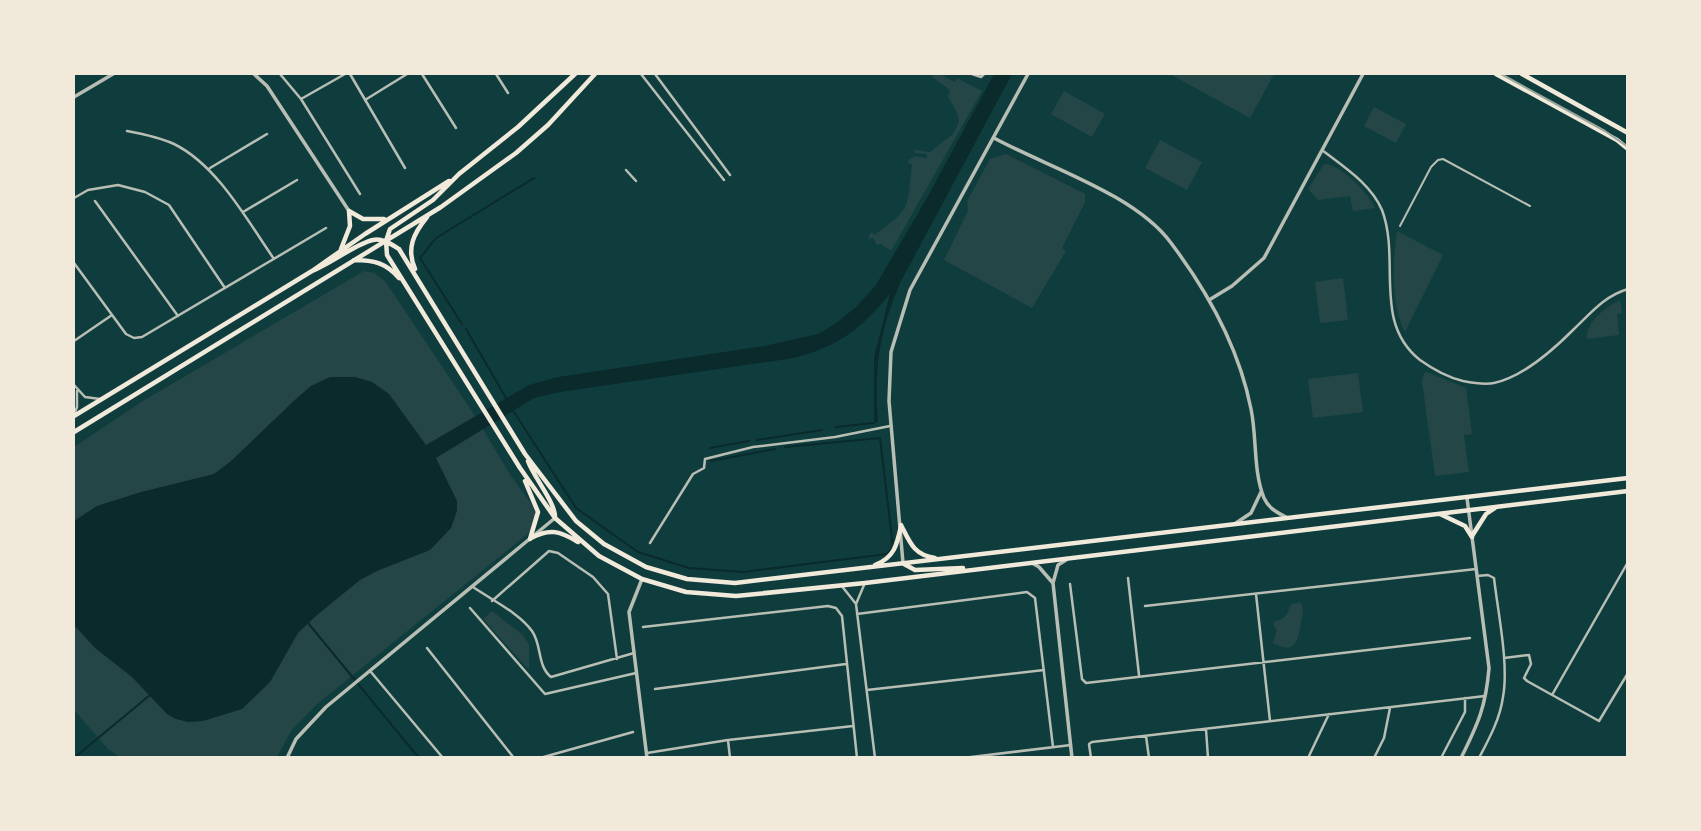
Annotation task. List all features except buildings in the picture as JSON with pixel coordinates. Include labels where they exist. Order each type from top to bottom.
[{"type":"main road","points":[[74,416],[312,271],[460,173],[518,127],[568,76],[575,74]]},
{"type":"main road","points":[[74,432],[430,213],[516,153],[548,125],[596,74]]},
{"type":"main road","points":[[1496,74],[1617,140],[1628,149]]},
{"type":"main road","points":[[1522,74],[1628,133]]},
{"type":"main road","points":[[460,173],[433,200],[390,229],[386,241],[387,255],[520,468],[555,518],[587,548]]},
{"type":"main road","points":[[349,211],[363,219],[374,220],[392,216]]},
{"type":"main road","points":[[341,250],[350,226],[349,211]]},
{"type":"main road","points":[[421,283],[412,262],[411,246],[418,228],[430,213]]},
{"type":"main road","points":[[312,271],[330,264],[371,240],[386,241],[399,249],[525,454],[562,505],[576,521],[604,544],[646,567],[687,579],[735,583],[1628,478]]},
{"type":"main road","points":[[352,260],[369,260],[391,269],[420,307]]},
{"type":"main road","points":[[525,454],[533,474],[552,503],[555,518]]},
{"type":"main road","points":[[520,468],[538,512],[530,539]]},
{"type":"main road","points":[[530,539],[553,530],[642,579],[686,592],[736,596],[865,583],[1628,491]]},
{"type":"main road","points":[[1438,514],[1465,526],[1472,537],[1486,514],[1497,506]]},
{"type":"main road","points":[[868,568],[890,557],[895,550],[901,525]]},
{"type":"main road","points":[[901,525],[912,549],[919,554],[942,559]]},
{"type":"main road","points":[[903,564],[915,570],[988,567]]},
{"type":"street","points":[[74,97],[113,74]]},
{"type":"street","points":[[254,74],[267,86],[349,211]]},
{"type":"street","points":[[280,74],[301,99],[360,194]]},
{"type":"street","points":[[301,99],[347,74],[405,168]]},
{"type":"street","points":[[365,100],[407,74]]},
{"type":"street","points":[[422,74],[456,128]]},
{"type":"street","points":[[496,74],[508,93]]},
{"type":"street","points":[[642,74],[724,180]]},
{"type":"street","points":[[654,74],[730,175]]},
{"type":"street","points":[[972,74],[978,77],[984,74]]},
{"type":"street","points":[[903,564],[890,426],[891,352],[910,290],[1028,74]]},
{"type":"street","points":[[1209,300],[1247,274],[1264,258],[1363,74]]},
{"type":"street","points":[[127,131],[156,136],[177,145],[209,169],[274,259]]},
{"type":"street","points":[[209,169],[267,134]]},
{"type":"street","points":[[994,138],[1108,194],[1142,215],[1170,242],[1209,300],[1232,346],[1252,412],[1261,490],[1269,507],[1288,518]]},
{"type":"street","points":[[1322,150],[1359,179],[1382,210],[1387,230],[1394,325],[1412,353],[1448,377],[1476,384],[1494,383],[1511,377],[1530,366],[1573,330],[1589,312],[1610,297],[1628,289]]},
{"type":"street","points":[[626,170],[636,181]]},
{"type":"street","points":[[241,213],[297,180]]},
{"type":"street","points":[[74,198],[88,190],[118,185],[145,192],[169,205],[225,288]]},
{"type":"street","points":[[95,201],[178,316]]},
{"type":"street","points":[[74,263],[126,334],[134,338],[142,337],[326,228]]},
{"type":"street","points":[[74,341],[112,315]]},
{"type":"street","points":[[74,385],[85,397],[100,399]]},
{"type":"street","points":[[74,416],[77,390]]},
{"type":"street","points":[[650,543],[694,474],[704,468],[705,459],[753,447],[835,437],[890,426]]},
{"type":"street","points":[[1233,524],[1251,513],[1261,490]]},
{"type":"street","points":[[1461,758],[1478,724],[1487,696],[1489,668],[1466,498]]},
{"type":"street","points":[[287,758],[296,739],[326,707],[555,518]]},
{"type":"street","points":[[492,601],[549,551],[558,553],[593,577],[608,594],[617,659]]},
{"type":"street","points":[[1072,557],[1058,565],[1053,583],[1072,758]]},
{"type":"street","points":[[1031,562],[1053,583]]},
{"type":"street","points":[[1552,695],[1628,562]]},
{"type":"street","points":[[1145,606],[1476,569]]},
{"type":"street","points":[[1477,576],[1488,575],[1494,578],[1503,659],[1504,696],[1498,717],[1479,758]]},
{"type":"street","points":[[1128,578],[1139,677]]},
{"type":"street","points":[[642,579],[629,612],[647,755],[728,740],[853,726]]},
{"type":"street","points":[[865,583],[856,604],[875,758]]},
{"type":"street","points":[[1070,584],[1082,679],[1086,683],[1470,638]]},
{"type":"street","points":[[841,585],[856,604]]},
{"type":"street","points":[[472,586],[530,629],[537,642],[544,670],[551,677],[634,653]]},
{"type":"street","points":[[857,614],[1027,593],[1035,598],[1053,747]]},
{"type":"street","points":[[1256,594],[1270,721]]},
{"type":"street","points":[[643,627],[828,606],[836,608],[842,616],[857,758]]},
{"type":"street","points":[[470,608],[545,694],[636,673]]},
{"type":"street","points":[[427,648],[514,758]]},
{"type":"street","points":[[1503,659],[1529,655],[1531,664],[1524,678],[1599,721],[1628,673]]},
{"type":"street","points":[[655,689],[846,664]]},
{"type":"street","points":[[867,690],[1044,670]]},
{"type":"street","points":[[370,671],[443,758]]},
{"type":"street","points":[[1091,758],[1091,742],[1487,696]]},
{"type":"street","points":[[1441,758],[1465,712],[1465,698]]},
{"type":"street","points":[[1374,758],[1384,738],[1390,707]]},
{"type":"street","points":[[1308,758],[1329,714]]},
{"type":"street","points":[[1206,729],[1208,758]]},
{"type":"street","points":[[540,758],[633,732]]},
{"type":"street","points":[[1146,736],[1149,758]]},
{"type":"street","points":[[728,740],[730,758]]},
{"type":"street","points":[[963,758],[1071,745]]},
{"type":"lane","points":[[1400,226],[1431,167],[1443,159],[1530,206]]},
{"type":"shaded area","points":[[933,74],[940,74],[955,82],[957,78],[982,91],[891,251],[881,244],[877,245],[873,238],[869,239],[869,235],[872,232],[874,235],[895,219],[905,206],[912,164],[908,163],[909,160],[915,156],[927,158],[927,154],[915,153],[914,150],[930,152],[953,134],[959,122],[948,96],[950,90],[932,77]]},
{"type":"shaded area","points":[[994,74],[1012,74],[900,283],[887,318],[878,368],[878,422],[874,423],[874,357],[890,294],[848,335],[824,348],[794,358],[534,398],[436,458],[457,501],[457,511],[451,528],[430,550],[360,580],[317,615],[298,633],[270,682],[242,709],[203,721],[188,722],[176,719],[167,714],[132,677],[95,648],[74,625],[74,521],[97,506],[214,474],[311,386],[330,377],[355,377],[372,382],[389,394],[426,445],[529,385],[558,377],[764,346],[818,334],[835,324],[856,307],[876,285]]},
{"type":"shaded area","points":[[1170,74],[1274,74],[1250,118]]},
{"type":"shaded area","points":[[1064,91],[1105,114],[1092,137],[1051,114]]},
{"type":"shaded area","points":[[1374,107],[1406,124],[1396,143],[1364,126]]},
{"type":"shaded area","points":[[1160,140],[1202,162],[1187,190],[1145,168]]},
{"type":"shaded area","points":[[1006,154],[1085,194],[1085,202],[1062,248],[1066,251],[1032,308],[944,260],[968,211],[967,201],[990,159]]},
{"type":"shaded area","points":[[1324,164],[1331,165],[1353,180],[1375,208],[1353,211],[1350,196],[1318,200],[1308,189]]},
{"type":"shaded area","points":[[1397,231],[1443,255],[1405,332],[1395,296]]},
{"type":"shaded area","points":[[364,271],[374,273],[385,281],[532,505],[536,515],[530,532],[317,704],[291,731],[277,757],[120,757],[108,749],[74,710],[74,447],[143,401]]},
{"type":"shaded area","points":[[1343,278],[1348,320],[1320,323],[1315,282]]},
{"type":"shaded area","points":[[1620,300],[1622,313],[1617,314],[1619,335],[1587,339],[1593,321]]},
{"type":"shaded area","points":[[1358,373],[1363,412],[1313,418],[1308,379]]},
{"type":"shaded area","points":[[1424,373],[1466,388],[1472,434],[1464,435],[1469,472],[1435,476],[1422,381]]},
{"type":"shaded area","points":[[1300,602],[1302,615],[1299,635],[1294,644],[1287,648],[1273,643],[1277,630],[1273,625],[1275,621],[1286,616],[1290,605]]},
{"type":"shaded area","points":[[492,611],[523,635],[529,645],[529,670],[483,619]]},
{"type":"waterway","points":[[462,324],[420,258],[436,238],[534,178]]},
{"type":"waterway","points":[[466,329],[506,398]]},
{"type":"waterway","points":[[512,409],[576,508],[638,552],[689,568],[743,572],[887,554],[893,547],[880,438],[785,447]]},
{"type":"waterway","points":[[836,427],[874,423]]},
{"type":"waterway","points":[[757,440],[822,430]]},
{"type":"waterway","points":[[710,448],[749,441]]},
{"type":"waterway","points":[[711,461],[775,449]]},
{"type":"waterway","points":[[308,623],[419,758]]},
{"type":"waterway","points":[[74,758],[150,695]]},
{"type":"tram line","points":[[1501,74],[1605,131],[1628,147]]}]
